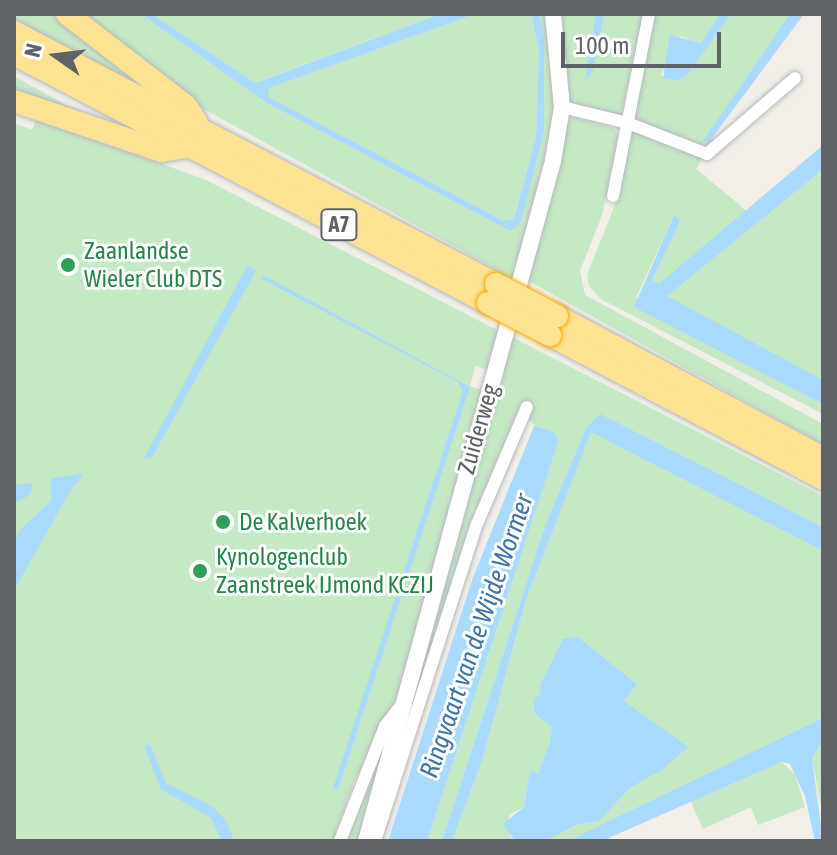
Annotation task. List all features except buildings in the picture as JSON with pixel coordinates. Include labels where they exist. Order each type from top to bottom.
[{"type":"highway","name":"A7","points":[[67,14],[186,106],[195,138]]},
{"type":"highway","name":"A7","points":[[14,32],[195,138],[553,326],[823,458]]},
{"type":"highway","name":"A7","points":[[14,54],[195,138]]},
{"type":"highway","name":"A7","points":[[14,101],[162,151],[195,138]]},
{"type":"highway","name":"A7","points":[[553,326],[823,479]]},
{"type":"street","name":"Zuiderweg","points":[[366,841],[553,161],[562,107],[553,14]]},
{"type":"street","points":[[613,196],[649,14]]},
{"type":"street","points":[[562,107],[628,123],[707,154],[795,78]]},
{"type":"street","name":"Zuiderweg","points":[[375,841],[477,524],[527,407]]},
{"type":"street","points":[[340,841],[345,817],[385,726],[405,701]]},
{"type":"green space","points":[[14,14],[57,14],[181,108],[14,21]]},
{"type":"green space","points":[[76,14],[141,14],[265,102],[510,231],[544,132],[544,37],[539,14],[547,14],[554,116],[516,280],[198,106]]},
{"type":"green space","points":[[152,14],[440,14],[254,83]]},
{"type":"green space","points":[[475,14],[534,14],[539,49],[536,137],[514,219],[504,221],[268,98],[268,88]]},
{"type":"green space","points":[[560,14],[645,14],[620,119],[569,103]]},
{"type":"green space","points":[[654,14],[790,14],[704,141],[715,138],[696,169],[747,211],[659,285],[652,280],[677,229],[680,219],[674,215],[636,298],[661,285],[823,154],[823,402],[784,383],[823,404],[823,414],[601,299],[589,286],[587,275],[613,210]],"holes":[[[680,36],[707,46],[687,75],[672,80],[661,75]]]},
{"type":"green space","points":[[14,76],[108,128],[14,95]]},
{"type":"green space","points":[[573,117],[614,128],[620,137],[602,215],[580,271],[585,295],[823,424],[823,445],[527,280],[566,122]]},
{"type":"green space","name":"De Kalverhoek","points":[[37,118],[206,180],[501,332],[489,370],[475,366],[470,386],[485,391],[407,679],[354,782],[333,841],[14,841],[14,123],[32,130]]},
{"type":"green space","points":[[512,337],[823,496],[823,527],[600,415],[586,428],[546,523],[442,841],[427,841],[559,440],[534,426],[522,407],[378,823]]},
{"type":"green space","points":[[591,431],[823,551],[823,718],[610,824],[568,841],[544,841],[576,825],[599,821],[631,787],[676,757],[624,700],[637,684],[578,637],[535,714],[552,727],[551,742],[538,774],[530,771],[524,807],[509,815],[509,834],[515,841],[452,841],[483,758],[526,600]]},
{"type":"green space","points":[[392,730],[362,841],[347,841],[353,813]]},
{"type":"green space","points":[[823,742],[823,816],[812,758]]},
{"type":"green space","points":[[781,762],[795,774],[805,807],[758,825],[751,807],[703,829],[690,800]]},
{"type":"water","points":[[141,14],[152,14],[255,83],[440,14],[475,14],[269,88],[268,97],[504,221],[514,219],[536,137],[539,49],[532,17],[539,14],[544,37],[544,132],[520,224],[510,231],[265,102]]},
{"type":"water","points":[[596,14],[604,14],[593,71],[585,81]]},
{"type":"water","points":[[720,14],[731,14],[687,75],[677,81],[663,78],[670,35],[701,43]]},
{"type":"water","points":[[790,14],[804,14],[709,142],[703,141]]},
{"type":"water","points":[[823,145],[823,169],[667,296],[823,380],[823,404],[634,307],[674,215],[680,219],[677,229],[652,280],[659,284]]},
{"type":"water","points":[[247,266],[256,271],[151,459],[144,458]]},
{"type":"water","points":[[263,275],[470,387],[338,790],[333,788],[463,391],[458,382],[262,279]]},
{"type":"water","points":[[600,414],[823,527],[823,551],[591,432],[526,600],[483,758],[452,841],[442,841],[546,523],[586,428]]},
{"type":"water","name":"Ringvaart van de Wijde Wormer","points":[[534,426],[552,431],[559,440],[427,841],[388,841],[472,580]]},
{"type":"water","points":[[84,473],[72,488],[14,590],[14,541],[19,531],[51,501],[51,479]]},
{"type":"water","points":[[33,483],[30,495],[14,503],[14,485]]},
{"type":"water","points":[[578,637],[637,684],[624,701],[688,747],[662,770],[631,787],[599,821],[576,825],[547,840],[515,841],[503,824],[524,807],[530,770],[538,774],[550,742],[552,727],[535,714],[534,699],[541,694],[540,686],[563,639]]},
{"type":"water","points":[[823,718],[823,742],[812,758],[823,841],[815,841],[805,796],[790,764],[781,762],[602,841],[568,841]]},
{"type":"water","points":[[149,742],[166,783],[213,807],[227,822],[234,841],[222,841],[211,818],[161,789],[145,748]]},
{"type":"place","name":"Zaanlandse Wieler Club DTS","points":[[68,265]]},
{"type":"place","name":"De Kalverhoek","points":[[223,522]]},
{"type":"place","name":"Kynologenclub Zaanstreek IJmond KCZIJ","points":[[200,571]]}]
